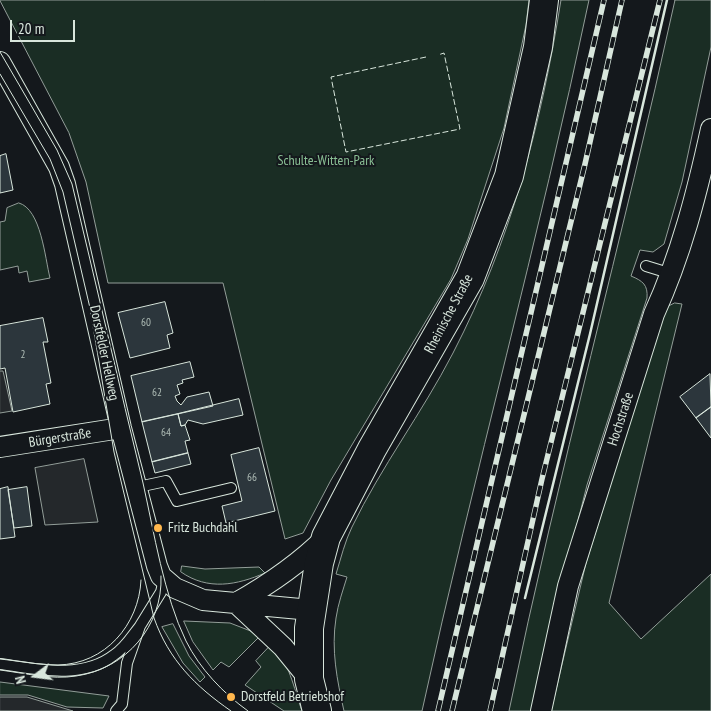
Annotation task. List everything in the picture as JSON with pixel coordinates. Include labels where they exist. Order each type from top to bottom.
[{"type":"main road","name":"Rheinische Straße","points":[[311,610],[319,563],[326,537],[372,449],[470,278],[509,176],[538,47],[544,0]]},
{"type":"main road","points":[[311,610],[309,679],[317,711]]},
{"type":"street","name":"Dorstfelder Hellweg","points":[[0,62],[59,167],[65,184],[121,428],[138,487],[157,566],[164,579]]},
{"type":"street","name":"Hochstraße","points":[[542,711],[568,586],[654,314],[672,274],[699,186],[711,129]]},
{"type":"street","name":"Bürgerstraße","points":[[0,447],[121,428]]},
{"type":"street","points":[[236,603],[260,590],[314,549],[326,537]]},
{"type":"street","points":[[164,579],[184,594],[203,600],[311,610]]},
{"type":"street","points":[[236,603],[283,647],[300,665],[309,679]]},
{"type":"lane","points":[[646,266],[672,274]]},
{"type":"lane","points":[[138,487],[166,481],[177,501],[231,488]]},
{"type":"lane","points":[[0,664],[58,670],[88,667],[113,656],[140,626],[161,592],[164,579]]},
{"type":"lane","points":[[116,711],[122,704],[127,663],[140,626]]},
{"type":"green space","name":"Schulte-Witten-Park","points":[[0,0],[529,0],[526,25],[504,128],[468,239],[451,279],[331,480],[303,533],[285,539],[223,283],[108,283],[86,182],[69,133]]},
{"type":"green space","points":[[561,0],[589,0],[570,89],[422,711],[344,711],[334,653],[337,613],[347,577],[336,574],[343,550],[363,505],[453,353],[492,268],[521,181],[533,137],[544,92]]},
{"type":"green space","points":[[675,0],[711,0],[711,47],[682,182],[664,244],[653,252],[640,250],[631,276],[644,284],[647,290],[647,298],[587,485],[549,636],[534,711],[509,711],[548,533]]},
{"type":"green space","points":[[19,203],[32,214],[37,224],[50,278],[29,282],[27,271],[19,273],[18,266],[0,270],[0,222],[5,221],[7,208]]},
{"type":"green space","points":[[675,303],[682,304],[609,603],[641,639],[711,574],[711,711],[551,711],[586,563],[665,308]]},
{"type":"green space","points":[[182,566],[205,569],[259,567],[265,573],[244,581],[212,584],[191,578],[181,572]]},
{"type":"green space","points":[[184,621],[230,623],[261,635],[229,667],[221,662],[213,670],[193,642]]},
{"type":"green space","points":[[173,624],[189,656],[205,677],[200,682],[183,663],[162,627]]},
{"type":"green space","points":[[272,644],[287,667],[302,711],[284,711],[245,685],[261,667],[256,661]]},
{"type":"green space","points":[[0,682],[109,696],[103,708],[67,707],[28,695],[0,695]]},
{"type":"shaded area","points":[[0,371],[3,371],[12,411],[0,413]]},
{"type":"shaded area","points":[[84,459],[98,522],[45,525],[35,468]]},
{"type":"shaded area","points":[[0,697],[27,697],[73,711],[0,711]]},
{"type":"building","points":[[6,154],[13,190],[0,193],[0,156]]},
{"type":"building","points":[[165,302],[173,333],[167,335],[170,348],[130,358],[118,313]]},
{"type":"building","points":[[43,318],[48,342],[43,342],[51,383],[46,384],[50,404],[13,412],[5,368],[0,369],[0,326]]},
{"type":"building","points":[[190,362],[194,377],[182,380],[183,383],[177,385],[180,394],[175,396],[177,401],[181,405],[187,397],[209,392],[213,406],[142,422],[131,376]]},
{"type":"building","points":[[710,374],[711,407],[696,418],[680,397]]},
{"type":"building","points":[[239,399],[243,415],[203,424],[188,420],[185,425],[181,426],[178,414]]},
{"type":"building","points":[[711,407],[711,438],[696,418]]},
{"type":"building","points":[[178,414],[181,426],[185,425],[190,440],[185,441],[188,453],[152,462],[142,422]]},
{"type":"building","points":[[259,448],[275,511],[226,523],[222,506],[242,501],[231,455]]},
{"type":"building","points":[[188,453],[191,464],[155,473],[152,462]]},
{"type":"building","points":[[8,487],[15,537],[0,539],[0,489]]},
{"type":"building","points":[[27,487],[32,526],[14,528],[8,490]]},
{"type":"tram line","points":[[0,52],[57,150],[72,184],[143,483],[160,564],[178,623],[186,641],[205,671],[221,688],[248,711]]},
{"type":"tram line","points":[[0,74],[50,159],[63,192],[90,308],[114,452],[154,618],[167,647],[175,659],[195,682],[231,711]]},
{"type":"tram line","points":[[0,670],[48,677],[67,677],[94,672],[111,664],[138,642],[148,628],[156,612],[161,576]]},
{"type":"tram line","points":[[0,659],[58,665],[75,663],[91,658],[104,650],[126,626],[134,612],[139,597],[141,580]]},
{"type":"railway","points":[[438,711],[604,0]]},
{"type":"railway","points":[[452,711],[585,164],[622,0]]},
{"type":"railway","points":[[490,711],[542,479],[660,0]]},
{"type":"fence","points":[[426,57],[331,77],[346,152],[460,129],[444,53],[438,55]]},
{"type":"wall","points":[[525,598],[590,334],[667,0]]},
{"type":"place","name":"Fritz Buchdahl","points":[[158,528]]},
{"type":"place","name":"Dorstfeld Betriebshof","points":[[231,697]]}]
